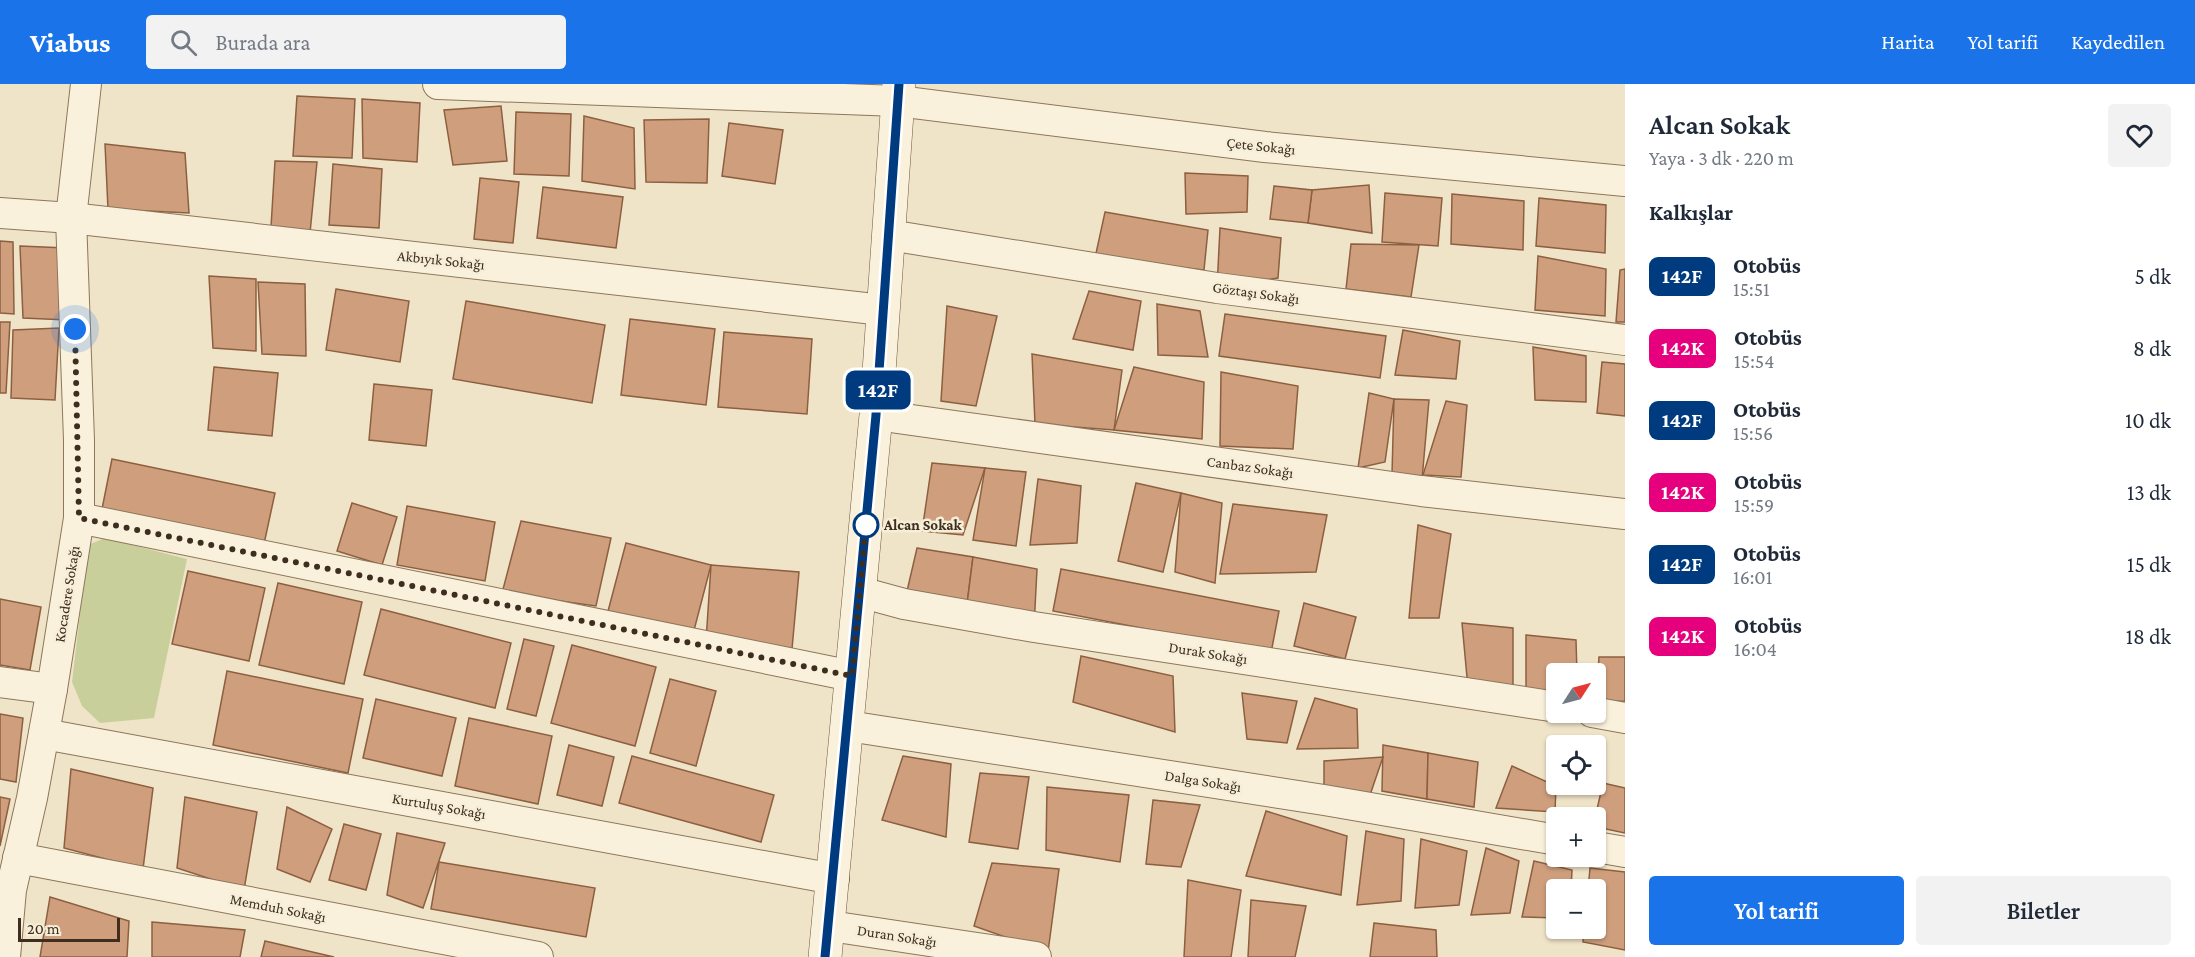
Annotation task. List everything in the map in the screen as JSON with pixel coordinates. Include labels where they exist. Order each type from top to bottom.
[{"type":"main road","points":[[828,941],[876,415],[899,92]]},
{"type":"street","name":"Kocadere Sokağı","points":[[5,957],[6,889],[18,858],[44,734],[79,518],[79,440],[71,218],[86,84]]},
{"type":"street","name":"Çete Sokağı","points":[[438,84],[899,92],[1264,147],[1625,181]]},
{"type":"street","name":"Akbıyık Sokağı","points":[[0,213],[71,218],[883,310]]},
{"type":"street","name":"Göztaşı Sokağı","points":[[889,235],[1217,288],[1625,340]]},
{"type":"street","name":"Canbaz Sokağı","points":[[876,415],[1421,491],[1625,514]]},
{"type":"street","points":[[79,518],[852,676]]},
{"type":"street","name":"Durak Sokağı","points":[[860,592],[904,604],[1034,627],[1546,705]]},
{"type":"street","points":[[0,682],[52,689]]},
{"type":"street","points":[[1606,715],[1625,718]]},
{"type":"street","name":"Dalga Sokağı","points":[[848,726],[1324,800],[1546,838]]},
{"type":"street","name":"Kurtuluş Sokağı","points":[[44,734],[834,879]]},
{"type":"street","points":[[1606,849],[1625,852]]},
{"type":"street","name":"Memduh Sokağı","points":[[18,858],[538,957]]},
{"type":"street","name":"Duran Sokağı","points":[[828,941],[1036,957]]},
{"type":"green space","points":[[105,538],[187,559],[154,718],[100,723],[82,706],[72,682],[88,545]]},
{"type":"building","points":[[297,96],[355,99],[352,158],[293,156]]},
{"type":"building","points":[[362,99],[420,103],[417,162],[363,158]]},
{"type":"building","points":[[501,106],[507,161],[453,165],[444,110]]},
{"type":"building","points":[[516,112],[571,114],[569,176],[514,174]]},
{"type":"building","points":[[584,116],[634,128],[635,189],[582,181]]},
{"type":"building","points":[[709,119],[707,183],[646,182],[644,120]]},
{"type":"building","points":[[729,123],[783,130],[775,184],[722,176]]},
{"type":"building","points":[[105,144],[185,153],[189,213],[108,209]]},
{"type":"building","points":[[275,161],[317,162],[310,233],[271,227]]},
{"type":"building","points":[[333,164],[382,169],[379,228],[329,225]]},
{"type":"building","points":[[1185,173],[1248,176],[1247,212],[1186,214]]},
{"type":"building","points":[[480,178],[519,182],[513,243],[474,239]]},
{"type":"building","points":[[1369,185],[1372,233],[1308,223],[1312,190]]},
{"type":"building","points":[[1274,186],[1312,190],[1308,223],[1270,219]]},
{"type":"building","points":[[543,187],[623,197],[616,248],[537,238]]},
{"type":"building","points":[[1385,193],[1442,198],[1438,246],[1382,242]]},
{"type":"building","points":[[1452,194],[1524,201],[1523,250],[1451,244]]},
{"type":"building","points":[[1539,198],[1606,205],[1605,253],[1536,246]]},
{"type":"building","points":[[1105,212],[1208,230],[1204,270],[1095,258]]},
{"type":"building","points":[[1220,228],[1281,238],[1278,278],[1217,288]]},
{"type":"building","points":[[0,241],[13,242],[14,314],[0,313]]},
{"type":"building","points":[[1351,244],[1419,245],[1411,297],[1346,289]]},
{"type":"building","points":[[20,246],[66,248],[67,320],[23,318]]},
{"type":"building","points":[[1538,256],[1606,269],[1605,316],[1535,310]]},
{"type":"building","points":[[1625,269],[1625,322],[1616,322],[1620,270]]},
{"type":"building","points":[[209,276],[256,279],[256,351],[213,348]]},
{"type":"building","points":[[258,282],[305,284],[306,356],[262,354]]},
{"type":"building","points":[[336,289],[409,301],[400,362],[326,350]]},
{"type":"building","points":[[1089,291],[1141,301],[1133,350],[1073,339]]},
{"type":"building","points":[[466,301],[605,325],[592,403],[453,379]]},
{"type":"building","points":[[1157,304],[1200,311],[1208,357],[1158,355]]},
{"type":"building","points":[[947,306],[997,316],[976,406],[941,401]]},
{"type":"building","points":[[1225,314],[1386,336],[1380,378],[1219,356]]},
{"type":"building","points":[[630,319],[715,329],[706,405],[621,395]]},
{"type":"building","points":[[0,322],[10,322],[6,393],[0,393]]},
{"type":"building","points":[[59,328],[55,400],[11,398],[13,330]]},
{"type":"building","points":[[1403,330],[1460,341],[1456,379],[1395,375]]},
{"type":"building","points":[[724,332],[812,339],[807,414],[718,407]]},
{"type":"building","points":[[1533,347],[1586,356],[1586,402],[1535,400]]},
{"type":"building","points":[[1032,354],[1122,370],[1114,430],[1035,424]]},
{"type":"building","points":[[1602,362],[1625,364],[1625,416],[1597,413]]},
{"type":"building","points":[[214,367],[278,373],[272,436],[208,430]]},
{"type":"building","points":[[1134,367],[1204,382],[1202,439],[1114,430]]},
{"type":"building","points":[[1221,372],[1298,386],[1293,449],[1220,446]]},
{"type":"building","points":[[374,384],[432,390],[426,446],[369,440]]},
{"type":"building","points":[[1369,393],[1394,399],[1385,462],[1358,468]]},
{"type":"building","points":[[1394,399],[1429,400],[1421,491],[1392,474]]},
{"type":"building","points":[[1446,401],[1467,405],[1461,477],[1423,475]]},
{"type":"building","points":[[112,459],[275,493],[264,544],[102,509]]},
{"type":"building","points":[[932,463],[985,468],[963,535],[922,531]]},
{"type":"building","points":[[985,468],[1026,472],[1016,546],[973,540]]},
{"type":"building","points":[[1038,479],[1081,486],[1077,543],[1030,545]]},
{"type":"building","points":[[1136,483],[1181,493],[1163,572],[1118,561]]},
{"type":"building","points":[[1181,493],[1222,503],[1215,583],[1175,572]]},
{"type":"building","points":[[352,503],[397,517],[382,565],[337,551]]},
{"type":"building","points":[[1233,504],[1327,515],[1316,572],[1220,574]]},
{"type":"building","points":[[407,506],[495,522],[485,581],[397,565]]},
{"type":"building","points":[[521,521],[611,538],[596,606],[502,593]]},
{"type":"building","points":[[1418,525],[1451,534],[1439,618],[1409,618]]},
{"type":"building","points":[[626,543],[711,565],[692,638],[607,615]]},
{"type":"building","points":[[917,548],[973,557],[967,604],[904,604]]},
{"type":"building","points":[[973,557],[1037,569],[1034,627],[967,604]]},
{"type":"building","points":[[711,565],[799,572],[792,649],[706,641]]},
{"type":"building","points":[[1061,569],[1279,611],[1271,653],[1053,611]]},
{"type":"building","points":[[188,571],[265,588],[249,661],[172,644]]},
{"type":"building","points":[[278,583],[362,602],[344,684],[259,665]]},
{"type":"building","points":[[0,599],[41,607],[30,670],[0,665]]},
{"type":"building","points":[[1304,603],[1356,617],[1345,659],[1294,646]]},
{"type":"building","points":[[381,609],[511,643],[495,708],[364,675]]},
{"type":"building","points":[[1462,623],[1513,628],[1513,689],[1468,688]]},
{"type":"building","points":[[1526,635],[1576,640],[1577,663],[1546,663],[1546,699],[1526,698]]},
{"type":"building","points":[[524,639],[554,646],[536,716],[507,709]]},
{"type":"building","points":[[572,645],[656,667],[635,746],[551,723]]},
{"type":"building","points":[[1081,656],[1173,676],[1175,732],[1073,702]]},
{"type":"building","points":[[1599,657],[1625,657],[1625,701],[1606,702],[1606,663],[1599,663]]},
{"type":"building","points":[[227,671],[363,699],[348,773],[213,745]]},
{"type":"building","points":[[670,679],[716,691],[696,766],[650,753]]},
{"type":"building","points":[[1242,693],[1297,701],[1287,743],[1247,739]]},
{"type":"building","points":[[1315,698],[1357,709],[1358,748],[1297,749]]},
{"type":"building","points":[[376,699],[456,718],[442,776],[363,758]]},
{"type":"building","points":[[0,714],[23,718],[16,782],[0,779]]},
{"type":"building","points":[[469,718],[552,736],[538,804],[455,786]]},
{"type":"building","points":[[569,745],[614,757],[602,806],[557,795]]},
{"type":"building","points":[[1383,745],[1428,753],[1427,799],[1382,791]]},
{"type":"building","points":[[1428,753],[1478,762],[1474,807],[1427,799]]},
{"type":"building","points":[[632,756],[774,795],[761,842],[619,803]]},
{"type":"building","points":[[903,756],[951,764],[946,837],[882,820]]},
{"type":"building","points":[[1383,757],[1370,795],[1324,800],[1324,761]]},
{"type":"building","points":[[1512,766],[1546,781],[1546,795],[1556,795],[1555,807],[1546,807],[1546,811],[1496,808]]},
{"type":"building","points":[[71,769],[153,788],[143,869],[64,848]]},
{"type":"building","points":[[980,773],[1029,777],[1018,849],[969,842]]},
{"type":"building","points":[[1606,784],[1625,788],[1625,833],[1606,829],[1606,807],[1598,807],[1600,795],[1606,795]]},
{"type":"building","points":[[1047,787],[1129,795],[1120,862],[1046,850]]},
{"type":"building","points":[[0,797],[10,799],[0,846]]},
{"type":"building","points":[[185,797],[257,812],[244,890],[177,868]]},
{"type":"building","points":[[1153,800],[1200,805],[1181,867],[1146,864]]},
{"type":"building","points":[[287,807],[332,829],[310,882],[277,869]]},
{"type":"building","points":[[1266,811],[1347,836],[1341,895],[1246,876]]},
{"type":"building","points":[[344,824],[381,834],[366,890],[329,880]]},
{"type":"building","points":[[1366,831],[1404,839],[1401,901],[1357,905]]},
{"type":"building","points":[[397,833],[445,843],[423,908],[387,895]]},
{"type":"building","points":[[1421,839],[1467,851],[1459,905],[1415,908]]},
{"type":"building","points":[[1486,848],[1519,861],[1510,913],[1471,915]]},
{"type":"building","points":[[1534,861],[1546,864],[1546,867],[1572,870],[1572,879],[1546,879],[1546,918],[1522,917]]},
{"type":"building","points":[[439,862],[595,888],[586,937],[431,909]]},
{"type":"building","points":[[992,863],[1059,869],[1048,952],[974,926]]},
{"type":"building","points":[[1590,868],[1625,872],[1625,950],[1583,942],[1583,939],[1606,939],[1606,879],[1589,879]]},
{"type":"building","points":[[1188,880],[1241,890],[1231,957],[1184,957]]},
{"type":"building","points":[[50,897],[129,921],[127,957],[40,957]]},
{"type":"building","points":[[1251,900],[1306,906],[1295,957],[1248,957]]},
{"type":"building","points":[[152,922],[245,930],[240,957],[152,957]]},
{"type":"building","points":[[1374,923],[1436,930],[1437,957],[1370,957]]},
{"type":"building","points":[[265,941],[334,957],[261,957]]},
{"type":"bus line","name":"142F","points":[[825,957],[830,926],[876,415],[899,84]]},
{"type":"place","name":"Alcan Sokak","points":[[866,525]]},
{"type":"route","points":[[75,329],[79,518],[852,676],[866,525]]}]
